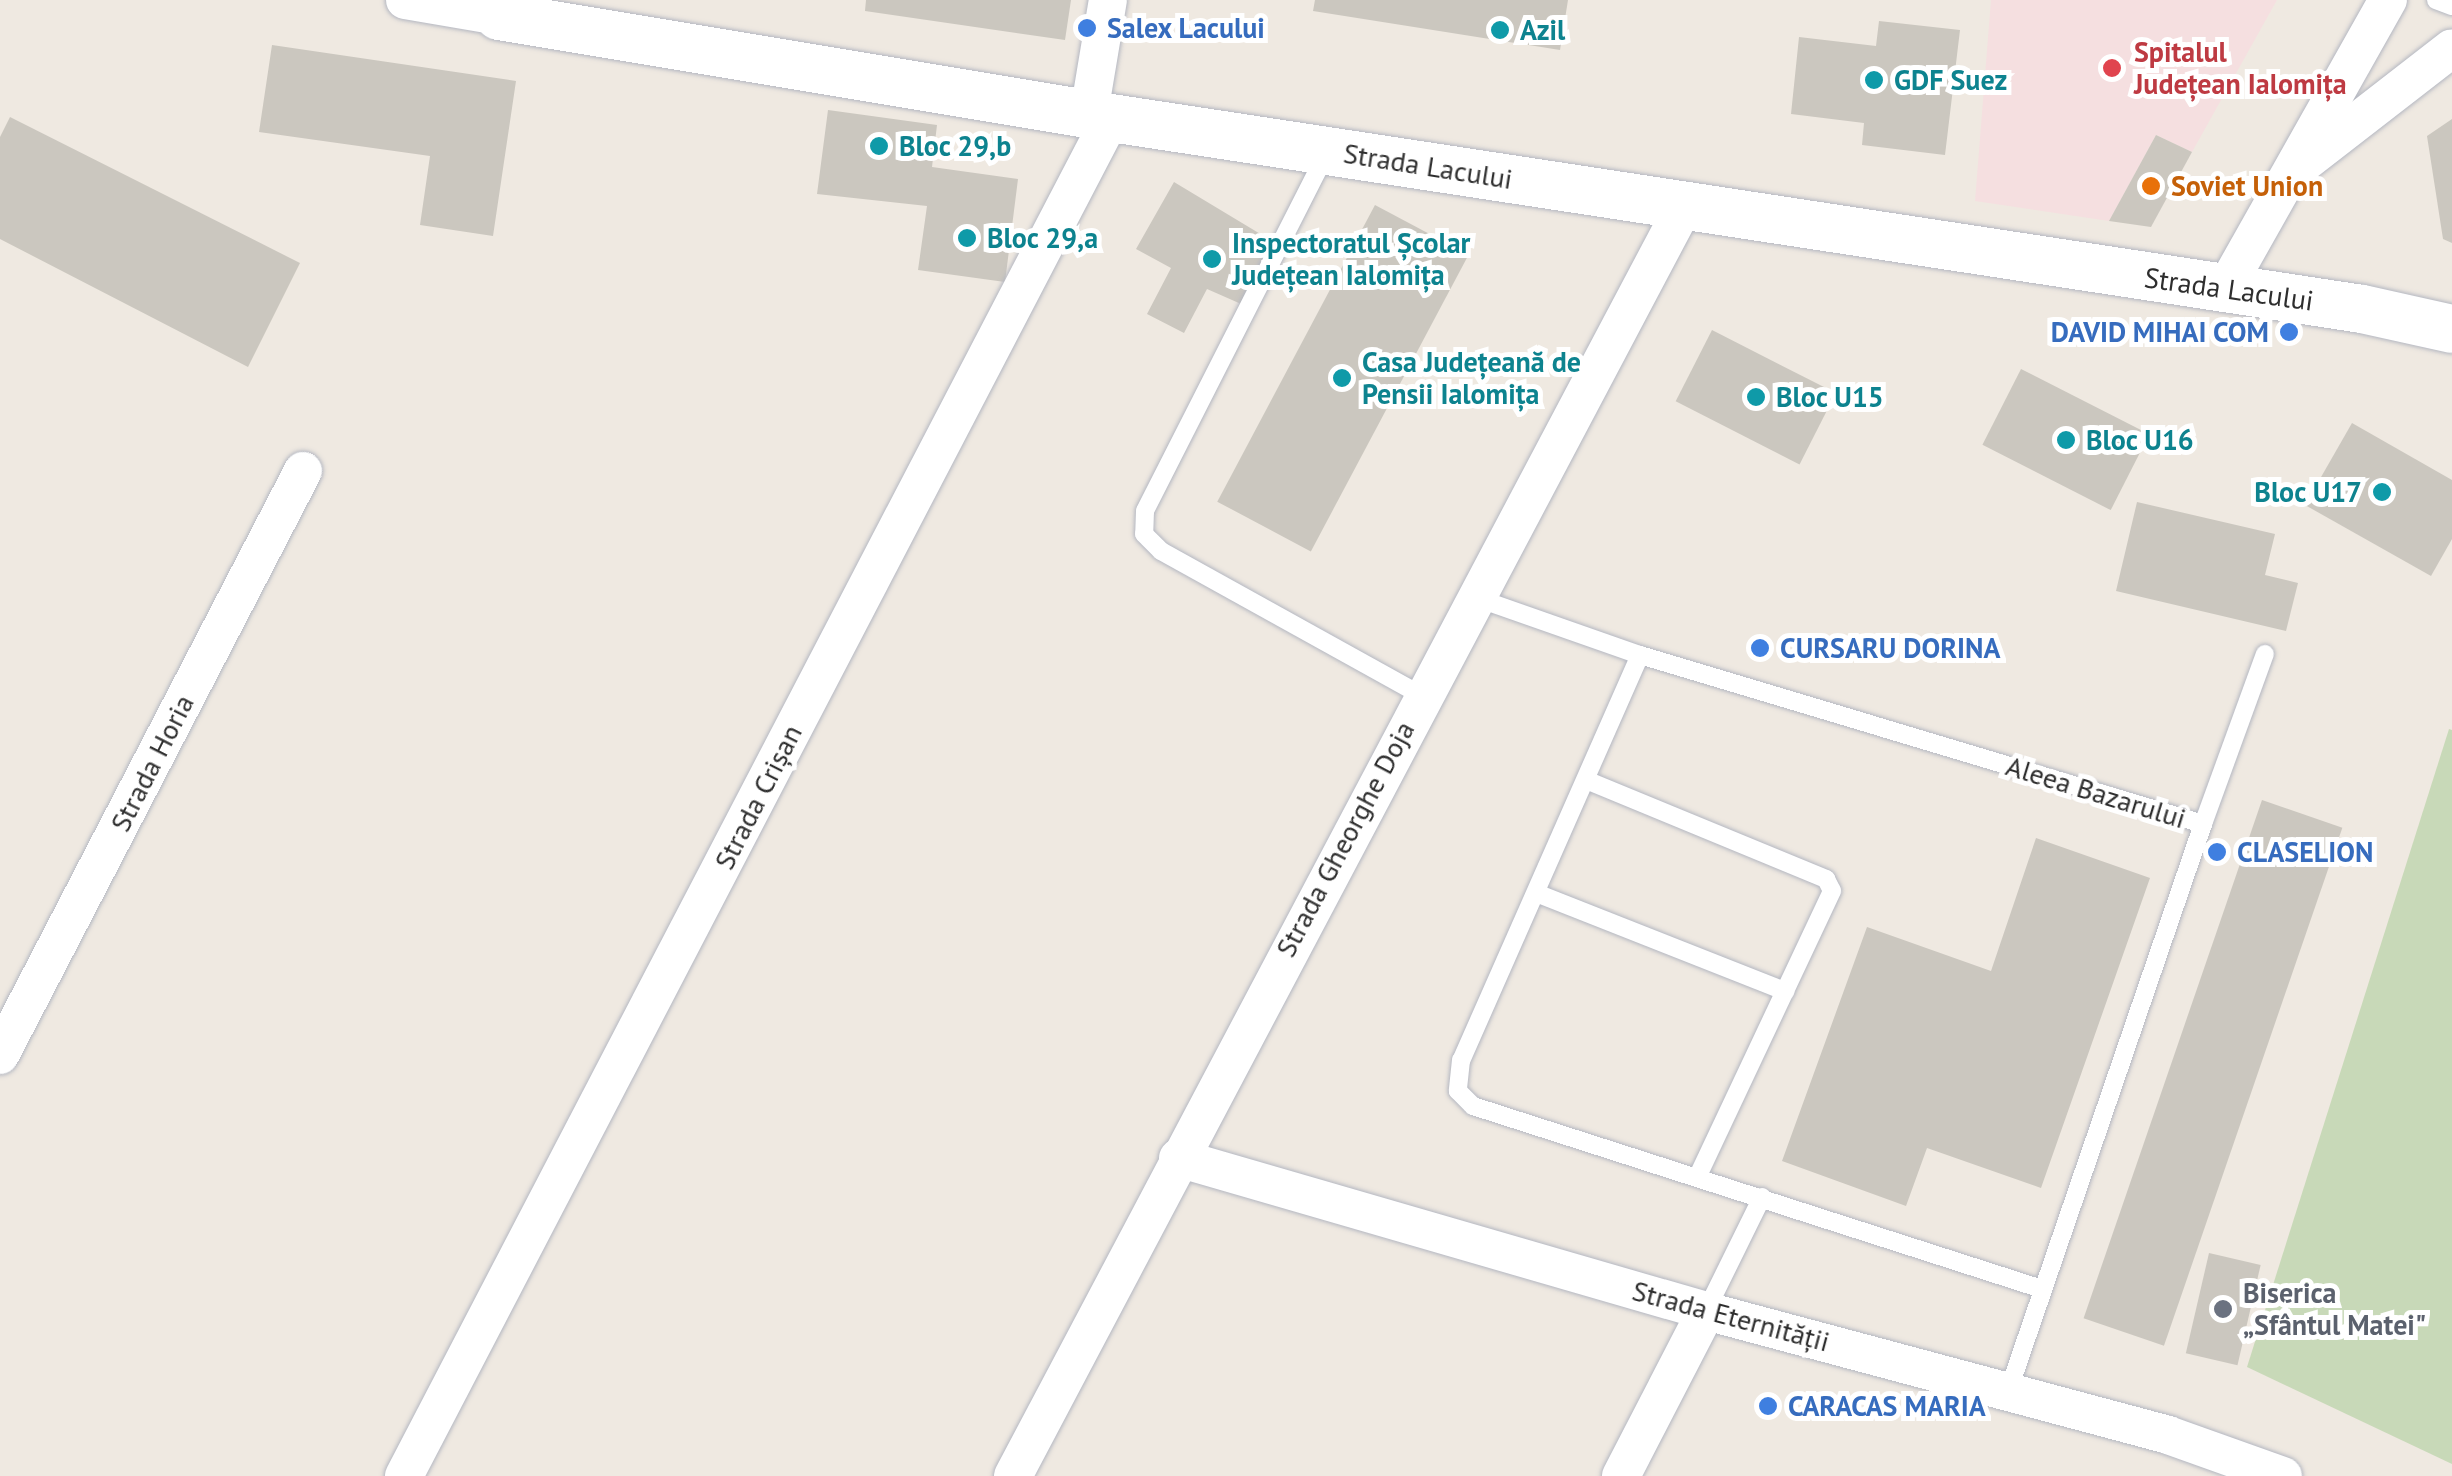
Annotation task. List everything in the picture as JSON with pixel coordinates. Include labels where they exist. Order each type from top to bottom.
[{"type":"street","name":"Strada Lacului","points":[[405,0],[496,8],[1100,115],[2225,288],[2452,329]]},
{"type":"street","name":"Strada Crișan","points":[[404,1476],[1100,115],[1108,0]]},
{"type":"street","points":[[2225,288],[2388,0]]},
{"type":"street","points":[[2290,174],[2452,48]]},
{"type":"street","name":"Strada Gheorghe Doja","points":[[1013,1476],[1420,695],[1476,598],[1684,206]]},
{"type":"street","name":"Strada Horia","points":[[0,1054],[303,471]]},
{"type":"street","name":"Strada Eternității","points":[[1178,1158],[1706,1311],[2008,1389],[2220,1465],[2283,1476]]},
{"type":"street","points":[[1622,1476],[1706,1311]]},
{"type":"lane","points":[[2436,0],[2452,6]]},
{"type":"lane","points":[[1328,150],[1145,511],[1144,534],[1161,551],[1420,695]]},
{"type":"lane","name":"Aleea Bazarului","points":[[1476,598],[1640,655],[2203,824],[2008,1389]]},
{"type":"lane","points":[[2203,824],[2265,654]]},
{"type":"lane","points":[[1640,655],[1461,1060],[1458,1091],[1474,1106],[2042,1289]]},
{"type":"lane","points":[[1586,780],[1826,879],[1832,891],[1698,1176]]},
{"type":"lane","points":[[1536,893],[1785,991]]},
{"type":"lane","points":[[1706,1311],[1762,1197]]},
{"type":"shaded area","name":"Spitalul Județean Ialomița","points":[[1991,0],[2277,0],[2192,152],[2156,135],[2109,221],[1975,201]]},
{"type":"green space","points":[[2449,729],[2452,730],[2452,1464],[2247,1367]]},
{"type":"building","points":[[866,0],[1071,0],[1065,40],[865,11]]},
{"type":"building","name":"Azil","points":[[1315,0],[1568,0],[1560,50],[1313,11]]},
{"type":"building","name":"GDF Suez","points":[[1879,21],[1960,30],[1945,155],[1862,145],[1864,123],[1791,114],[1799,37],[1876,46]]},
{"type":"building","points":[[272,45],[516,81],[493,236],[420,225],[430,156],[259,132]]},
{"type":"building","points":[[828,110],[937,125],[932,167],[1018,179],[1005,282],[918,270],[927,206],[817,194]]},
{"type":"building","points":[[10,117],[300,263],[248,367],[0,239],[0,137]]},
{"type":"building","points":[[2452,119],[2452,243],[2443,239],[2427,136]]},
{"type":"building","name":"Soviet Union","points":[[2156,135],[2192,152],[2151,227],[2109,221]]},
{"type":"building","name":"Inspectoratul Școlar Județean Ialomița","points":[[1174,182],[1277,244],[1248,307],[1207,289],[1184,333],[1147,314],[1171,268],[1136,249]]},
{"type":"building","name":"Casa Județeană de Pensii Ialomița","points":[[1375,205],[1469,255],[1311,551],[1217,502]]},
{"type":"building","name":"Bloc U15","points":[[1712,330],[1836,393],[1800,464],[1676,401]]},
{"type":"building","name":"Bloc U16","points":[[2021,369],[2149,434],[2111,510],[1982,445]]},
{"type":"building","name":"Bloc U17","points":[[2352,423],[2452,480],[2452,539],[2431,576],[2305,505]]},
{"type":"building","points":[[2137,502],[2275,534],[2265,575],[2298,583],[2286,631],[2116,591]]},
{"type":"building","points":[[2262,800],[2342,828],[2164,1346],[2084,1318]]},
{"type":"building","points":[[2036,838],[2150,878],[2041,1188],[1927,1148],[1906,1206],[1782,1161],[1867,927],[1991,971]]},
{"type":"building","name":"Biserica „Sfântul Matei\"","points":[[2209,1253],[2261,1265],[2237,1365],[2186,1353]]},
{"type":"place","name":"Salex Lacului","points":[[1087,28]]},
{"type":"place","name":"Azil","points":[[1500,30]]},
{"type":"place","name":"Spitalul Județean Ialomița","points":[[2112,68]]},
{"type":"place","name":"GDF Suez","points":[[1874,80]]},
{"type":"place","name":"Bloc 29,b","points":[[879,146]]},
{"type":"place","name":"Soviet Union","points":[[2151,186]]},
{"type":"place","name":"Bloc 29,a","points":[[967,238]]},
{"type":"place","name":"Inspectoratul Școlar Județean Ialomița","points":[[1212,259]]},
{"type":"place","name":"DAVID MIHAI COM","points":[[2289,332]]},
{"type":"place","name":"Casa Județeană de Pensii Ialomița","points":[[1342,378]]},
{"type":"place","name":"Bloc U15","points":[[1756,397]]},
{"type":"place","name":"Bloc U16","points":[[2066,440]]},
{"type":"place","name":"Bloc U17","points":[[2382,492]]},
{"type":"place","name":"CURSARU DORINA","points":[[1760,648]]},
{"type":"place","name":"CLASELION","points":[[2217,852]]},
{"type":"place","name":"Biserica „Sfântul Matei\"","points":[[2223,1309]]},
{"type":"place","name":"CARACAS MARIA","points":[[1768,1406]]}]
